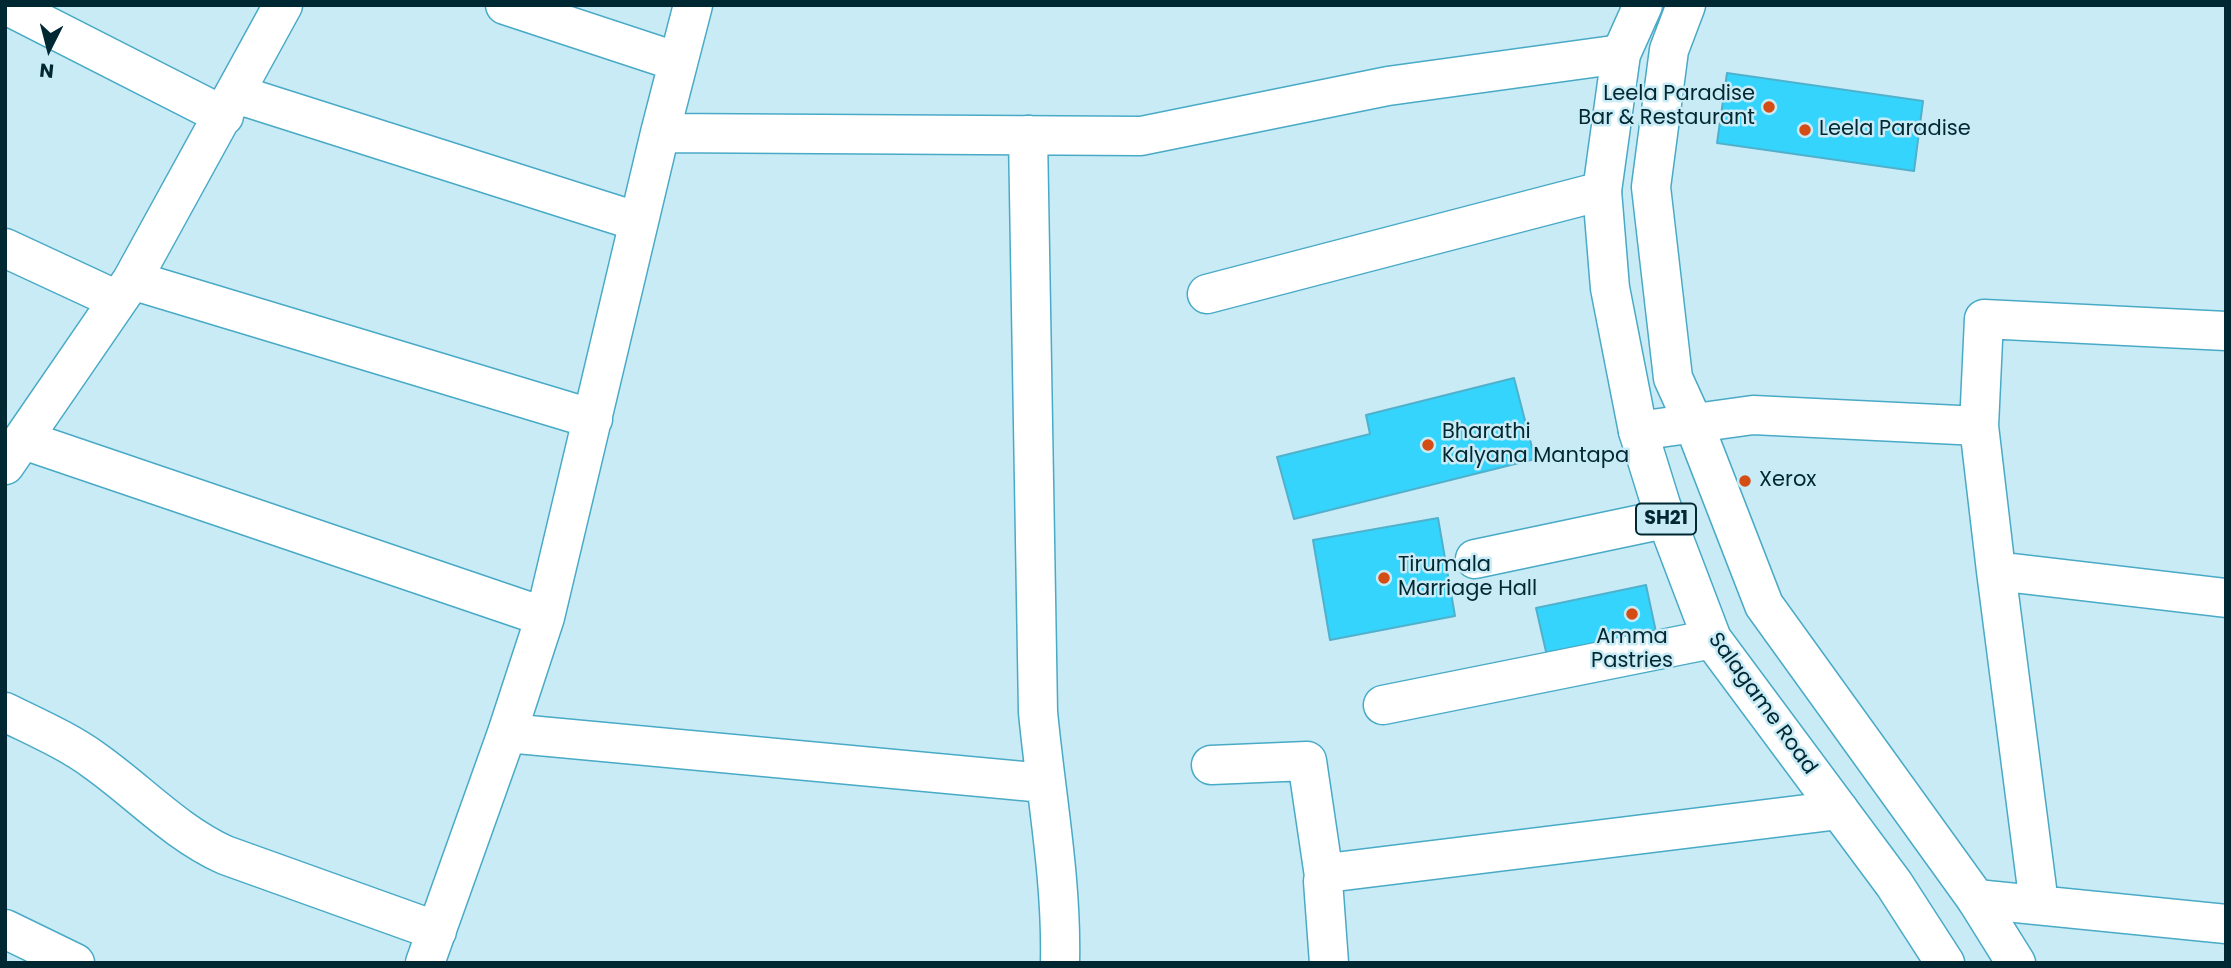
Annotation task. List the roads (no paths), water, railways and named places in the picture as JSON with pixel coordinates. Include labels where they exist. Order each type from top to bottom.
[{"type":"street","points":[[283,5],[230,105],[124,290],[15,453],[545,617]]},
{"type":"street","points":[[505,5],[678,62]]},
{"type":"street","points":[[5,712],[95,760],[201,844],[431,947],[545,617],[693,5]]},
{"type":"street","name":"Salagame Road","points":[[1643,5],[1621,54],[1602,191],[1610,288],[1638,431],[1665,519],[1712,639],[1894,884],[1945,963]]},
{"type":"street","points":[[1686,5],[1669,50],[1650,187],[1673,378],[1693,422],[1763,606],[1976,900],[2016,963]]},
{"type":"street","points":[[25,10],[230,105],[639,222]]},
{"type":"street","points":[[660,133],[1141,136],[1388,86],[1621,54]]},
{"type":"street","points":[[1028,135],[1038,712],[1044,783],[1058,881],[1060,963]]},
{"type":"street","points":[[1207,294],[1602,191]]},
{"type":"street","points":[[5,248],[124,290],[593,419]]},
{"type":"street","points":[[2039,904],[1979,426],[1984,319],[2226,331]]},
{"type":"street","points":[[1638,431],[1753,415],[1979,426]]},
{"type":"street","points":[[1475,559],[1665,519]]},
{"type":"street","points":[[1996,571],[2226,597]]},
{"type":"street","points":[[1383,705],[1712,639]]},
{"type":"street","points":[[507,733],[1044,783]]},
{"type":"street","points":[[1211,765],[1307,761],[1324,876],[1329,963]]},
{"type":"street","points":[[1324,876],[1332,872],[1839,810]]},
{"type":"street","points":[[1976,900],[2226,924]]},
{"type":"street","points":[[5,929],[75,963]]},
{"type":"place","name":"Leela Paradise Bar & Restaurant","points":[[1769,107]]},
{"type":"place","name":"Leela Paradise","points":[[1805,130]]},
{"type":"place","name":"Bharathi Kalyana Mantapa","points":[[1428,445]]},
{"type":"place","name":"Xerox","points":[[1745,481]]},
{"type":"place","name":"Tirumala Marriage Hall","points":[[1384,578]]},
{"type":"place","name":"Amma Pastries","points":[[1632,614]]}]
